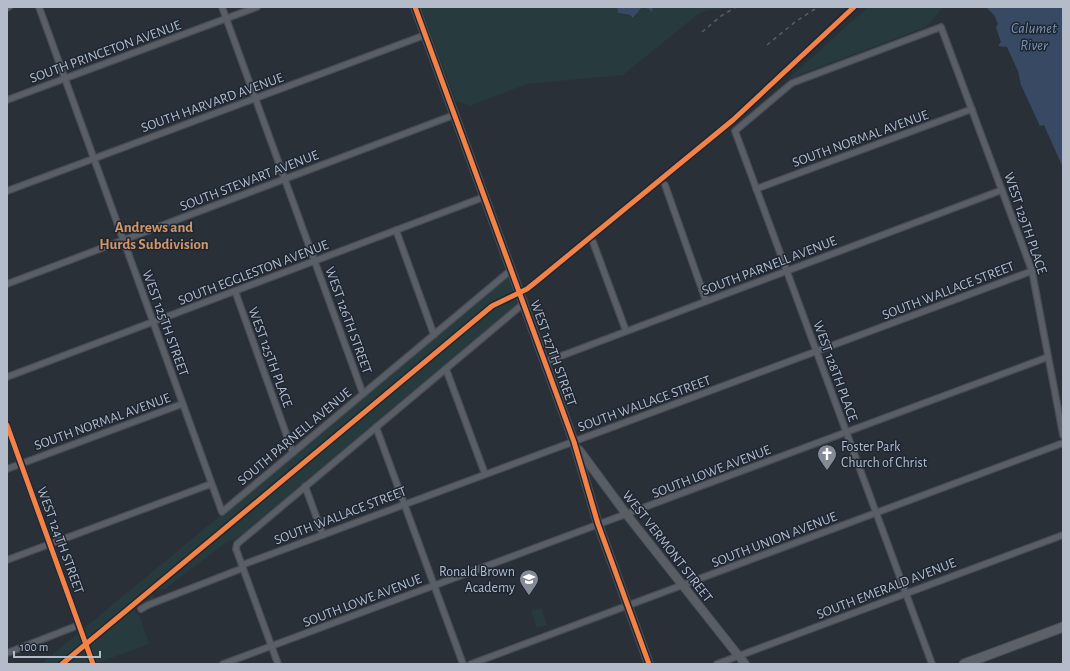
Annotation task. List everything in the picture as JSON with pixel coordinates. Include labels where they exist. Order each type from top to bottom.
[{"type":"main road","name":"WEST 127TH STREET","points":[[415,7],[574,442],[598,524],[649,664]]},
{"type":"main road","name":"WEST VERMONT STREET","points":[[574,442],[586,461],[627,515],[745,664]]},
{"type":"main road","points":[[964,664],[1063,627]]},
{"type":"street","name":"WEST 125TH STREET","points":[[39,7],[222,512]]},
{"type":"street","name":"WEST 126TH STREET","points":[[222,7],[363,394]]},
{"type":"street","name":"SOUTH PRINCETON AVENUE","points":[[7,100],[257,7]]},
{"type":"street","name":"WEST 129TH PLACE","points":[[735,131],[792,83],[941,27],[1032,271],[1063,435]]},
{"type":"street","name":"SOUTH HARVARD AVENUE","points":[[7,191],[425,35]]},
{"type":"street","name":"SOUTH NORMAL AVENUE","points":[[756,189],[972,109]]},
{"type":"street","name":"SOUTH STEWART AVENUE","points":[[7,284],[454,115]]},
{"type":"street","name":"WEST 128TH PLACE","points":[[735,131],[932,664]]},
{"type":"street","points":[[664,185],[706,301]]},
{"type":"street","name":"SOUTH PARNELL AVENUE","points":[[545,362],[1002,190]]},
{"type":"street","name":"SOUTH EGGLESTON AVENUE","points":[[7,377],[484,197]]},
{"type":"street","points":[[396,230],[434,335]]},
{"type":"street","points":[[593,242],[626,331]]},
{"type":"street","name":"SOUTH PARNELL AVENUE","points":[[222,512],[511,270]]},
{"type":"street","name":"SOUTH WALLACE STREET","points":[[141,609],[242,566],[404,504],[1032,271]]},
{"type":"street","name":"WEST 125TH PLACE","points":[[234,291],[292,453]]},
{"type":"street","points":[[278,664],[236,549],[240,540],[523,304]]},
{"type":"street","name":"SOUTH LOWE AVENUE","points":[[223,664],[598,524],[627,515],[1048,357]]},
{"type":"street","points":[[446,369],[485,474]]},
{"type":"street","name":"SOUTH NORMAL AVENUE","points":[[7,469],[182,404]]},
{"type":"street","name":"WEST 124TH STREET","points":[[7,424],[93,664]]},
{"type":"street","points":[[376,427],[463,664]]},
{"type":"street","name":"SOUTH UNION AVENUE","points":[[471,664],[1063,443]]},
{"type":"street","points":[[7,560],[211,484]]},
{"type":"street","points":[[305,486],[323,535]]},
{"type":"street","name":"SOUTH EMERALD AVENUE","points":[[717,664],[1063,535]]},
{"type":"street","points":[[7,653],[79,625]]},
{"type":"green space","points":[[421,7],[617,7],[620,14],[635,18],[638,10],[642,7],[653,9],[653,7],[730,7],[698,14],[623,75],[527,84],[470,106],[456,101]]},
{"type":"green space","points":[[868,7],[943,7],[926,27],[788,79]]},
{"type":"green space","points":[[508,277],[518,303],[237,538],[227,542],[166,588],[152,593],[155,598],[136,606],[135,612],[140,617],[149,644],[95,664],[41,664]]},
{"type":"green space","points":[[541,608],[547,625],[537,628],[531,611]]},
{"type":"water","points":[[617,7],[642,7],[633,18],[630,15],[618,13]]},
{"type":"water","points":[[642,7],[653,7],[652,12],[649,9]]},
{"type":"water","name":"Calumet River","points":[[986,7],[1063,7],[1063,168],[1044,125],[1040,126],[1021,85],[1018,71],[1007,47],[998,46],[1001,42],[996,27],[998,24],[994,15]]},
{"type":"railway","points":[[702,32],[721,16],[736,7]]},
{"type":"railway","points":[[767,45],[795,22],[818,7]]},
{"type":"cycle path","points":[[415,7],[574,442],[598,524],[649,664]]},
{"type":"cycle path","points":[[62,664],[492,306],[527,289],[733,120],[854,7]]},
{"type":"cycle path","points":[[7,425],[93,664]]},
{"type":"place","name":"Foster Park Church of Christ","points":[[827,471]]},
{"type":"place","name":"Ronald Brown Academy","points":[[529,596]]},
{"type":"district","name":"Andrews and Hurds Subdivision","points":[[154,236]]}]
